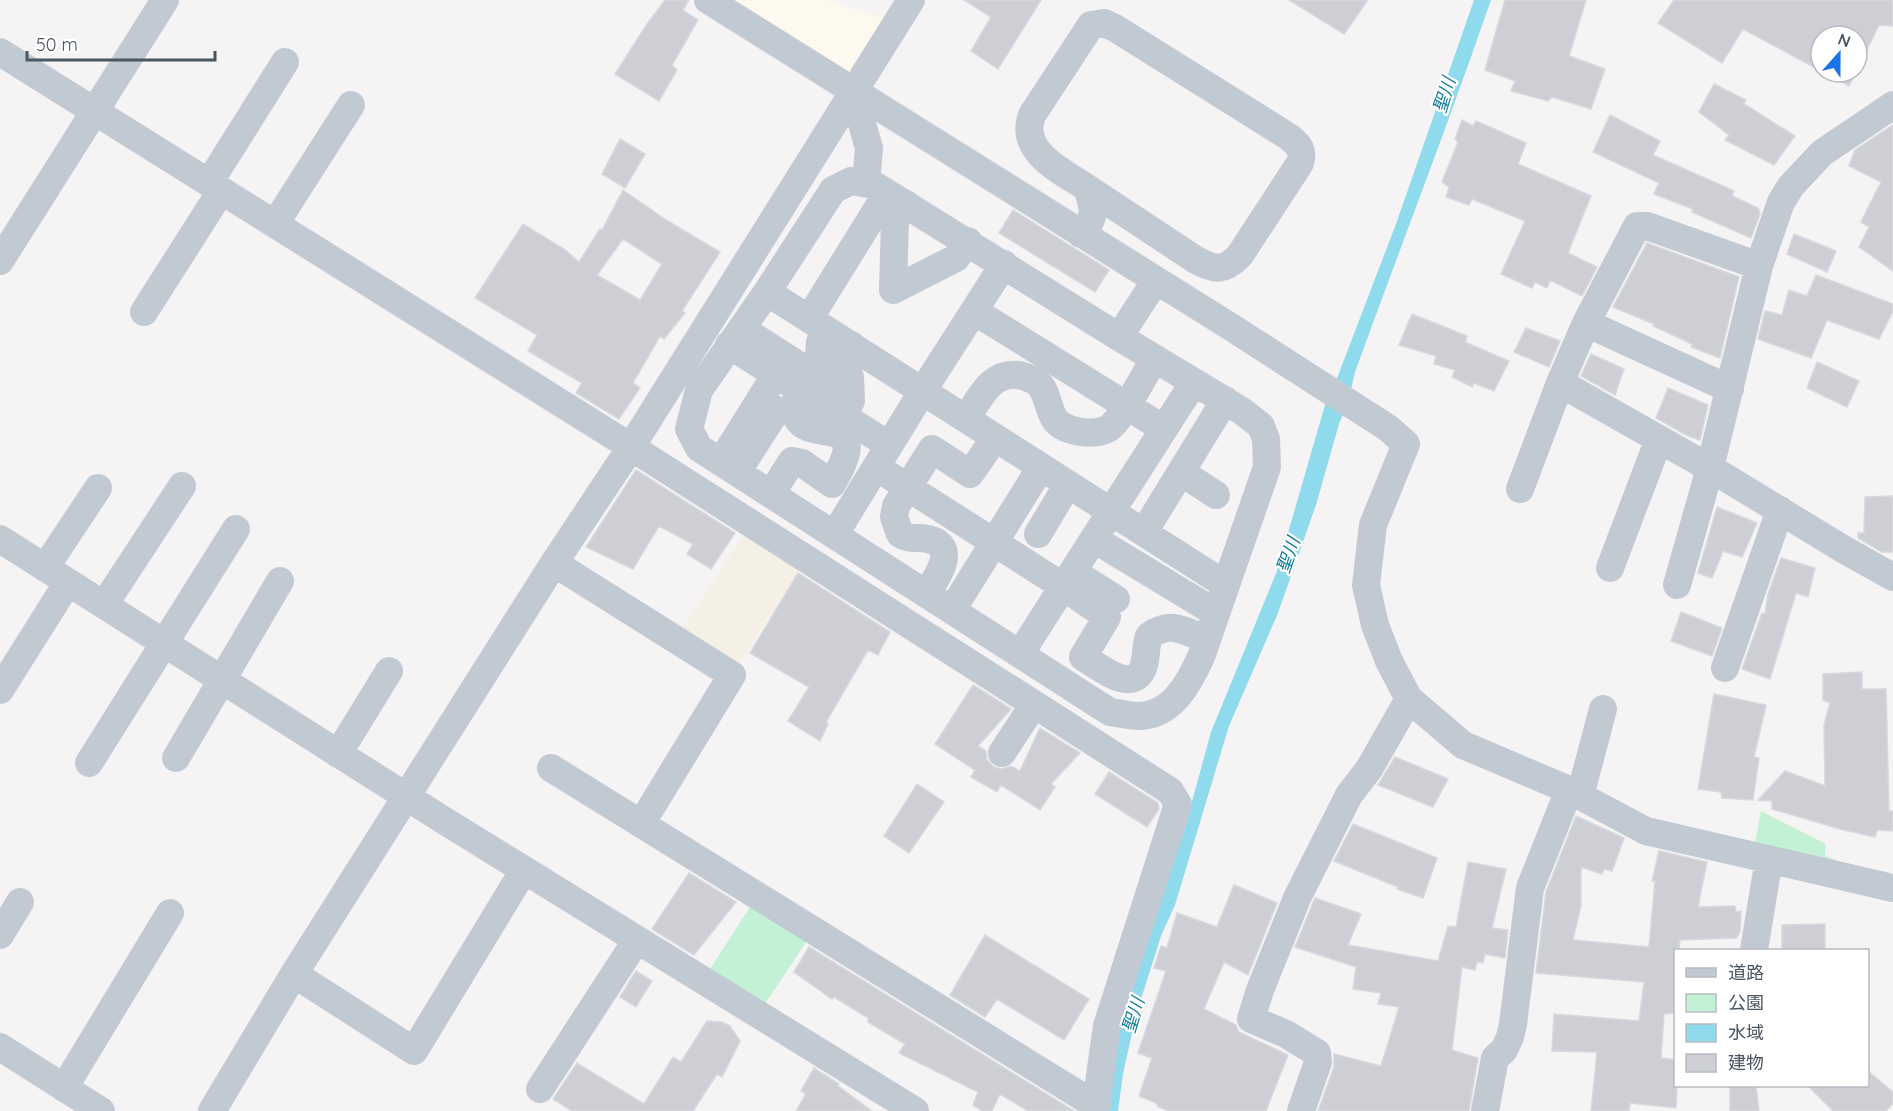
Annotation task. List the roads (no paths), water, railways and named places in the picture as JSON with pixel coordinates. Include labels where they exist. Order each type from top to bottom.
[{"type":"street","points":[[0,261],[165,0]]},
{"type":"street","points":[[708,0],[1156,280],[1388,428],[1406,444],[1373,525],[1366,585],[1376,625],[1389,661],[1409,699],[1463,745],[1575,793],[1646,831],[1893,888]]},
{"type":"street","points":[[212,1111],[294,974],[554,563],[631,447],[911,0]]},
{"type":"street","points":[[1081,234],[1090,224],[1093,213],[1087,188],[1057,168],[1034,148],[1029,137],[1029,123],[1091,25],[1104,23],[1115,28],[1289,137],[1299,146],[1302,155],[1300,163],[1240,255],[1232,264],[1220,268],[1211,268],[1196,260],[1087,188]]},
{"type":"street","points":[[2,58],[94,111],[631,447],[1170,791],[1178,804],[1107,1026],[1096,1109],[551,768]]},
{"type":"street","points":[[144,312],[285,62]]},
{"type":"street","points":[[853,92],[869,148],[895,219],[893,290],[956,258],[968,242]]},
{"type":"street","points":[[274,224],[351,105]]},
{"type":"street","points":[[1677,585],[1710,468],[1760,266],[1781,202],[1791,186],[1821,153],[1893,105]]},
{"type":"street","points":[[851,181],[886,193],[1225,400],[1261,426],[1266,439],[1267,467],[1212,626],[1190,681],[1175,701],[1157,711],[1139,716],[1110,712],[699,448],[689,429],[699,390],[767,292],[833,190],[851,181]]},
{"type":"street","points":[[729,467],[796,342],[823,276],[854,225],[886,193]]},
{"type":"street","points":[[1520,489],[1560,383],[1586,323],[1636,226],[1647,226],[1760,266]]},
{"type":"street","points":[[835,534],[1004,264]]},
{"type":"street","points":[[1119,337],[1156,280]]},
{"type":"street","points":[[767,292],[796,342],[817,394],[883,456],[908,488],[994,543],[1068,580],[1110,590]]},
{"type":"street","points":[[974,311],[1164,429]]},
{"type":"street","points":[[1586,323],[1730,389]]},
{"type":"street","points":[[735,336],[851,345],[1226,585]]},
{"type":"street","points":[[796,342],[820,342],[818,371],[843,359],[851,345]]},
{"type":"street","points":[[966,419],[992,382],[998,377],[1011,374],[1029,378],[1040,384],[1054,420],[1074,430],[1098,432],[1109,428],[1119,417],[1154,358]]},
{"type":"street","points":[[1020,654],[1194,382]]},
{"type":"street","points":[[1560,383],[1710,468],[1893,577]]},
{"type":"street","points":[[771,494],[792,461],[802,463],[832,484],[846,457],[845,439],[837,433],[809,429],[800,424],[795,415],[794,405],[817,394]]},
{"type":"street","points":[[1144,532],[1225,400]]},
{"type":"street","points":[[729,467],[775,427]]},
{"type":"street","points":[[927,593],[941,571],[944,560],[943,550],[939,544],[929,539],[908,539],[900,534],[894,517],[896,506],[932,449],[970,474],[995,438]]},
{"type":"street","points":[[1610,567],[1659,439]]},
{"type":"street","points":[[952,610],[1041,467]]},
{"type":"street","points":[[1181,472],[1216,495]]},
{"type":"street","points":[[1050,527],[1068,484]]},
{"type":"street","points":[[104,605],[182,486]]},
{"type":"street","points":[[0,690],[98,488]]},
{"type":"street","points":[[1725,668],[1780,510]]},
{"type":"street","points":[[89,763],[236,529]]},
{"type":"street","points":[[0,539],[338,754],[915,1111]]},
{"type":"street","points":[[1094,539],[1212,626]]},
{"type":"street","points":[[554,563],[732,675],[641,824]]},
{"type":"street","points":[[1068,580],[1107,617],[1083,657],[1121,679],[1134,678],[1140,674],[1144,665],[1145,646],[1149,636],[1155,631],[1167,627],[1212,626]]},
{"type":"street","points":[[176,759],[280,581]]},
{"type":"street","points":[[338,754],[389,670]]},
{"type":"street","points":[[1301,1111],[1318,1062],[1317,1053],[1286,1034],[1251,1019],[1260,990],[1297,898],[1349,795],[1369,769],[1409,699]]},
{"type":"street","points":[[1002,753],[1034,704]]},
{"type":"street","points":[[1485,1111],[1495,1058],[1504,1050],[1513,1023],[1530,888],[1575,793],[1603,709]]},
{"type":"street","points":[[1754,949],[1769,859]]},
{"type":"street","points":[[294,974],[414,1051],[524,870]]},
{"type":"street","points":[[0,935],[20,902]]},
{"type":"street","points":[[64,1088],[170,914]]},
{"type":"street","points":[[540,1089],[636,940]]},
{"type":"street","points":[[0,1047],[101,1111]]},
{"type":"water","name":"聖川","points":[[1474,0],[1491,0],[1355,372],[1351,389],[1334,386],[1396,224]]},
{"type":"water","name":"聖川","points":[[1327,398],[1346,407],[1316,505],[1278,613],[1229,726],[1175,905],[1161,936],[1136,1015],[1123,1074],[1118,1111],[1103,1111],[1110,1067],[1146,930],[1184,831],[1211,732],[1277,571]]}]
